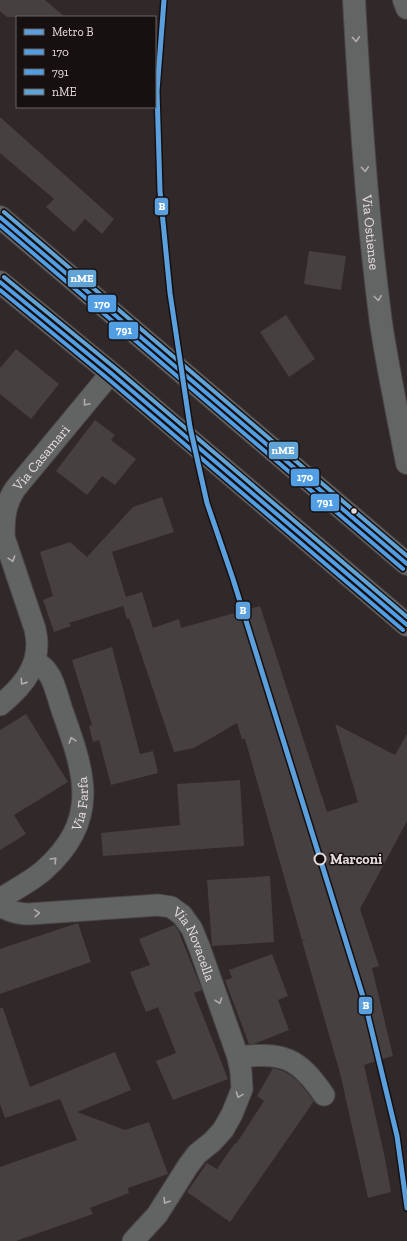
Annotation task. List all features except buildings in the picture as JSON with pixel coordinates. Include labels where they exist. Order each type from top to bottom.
[{"type":"main road","name":"Via Ostiense","points":[[354,0],[366,185],[376,282],[389,375],[407,463]]},
{"type":"main road","points":[[404,0],[407,8]]},
{"type":"main road","points":[[0,217],[407,564]]},
{"type":"main road","points":[[0,282],[111,373],[407,625]]},
{"type":"street","name":"Via Casamari","points":[[0,705],[12,696],[20,686],[34,662],[37,649],[37,639],[4,537],[6,506],[15,488],[111,373]]},
{"type":"street","name":"Via Farfa","points":[[0,899],[42,872],[62,851],[77,826],[82,808],[82,779],[66,720],[50,674],[41,665],[34,662]]},
{"type":"street","name":"Via Novacella","points":[[0,906],[10,911],[22,914],[158,905],[171,907],[182,915],[192,929],[200,949],[238,1057],[242,1089],[232,1114],[223,1130],[212,1142],[197,1154],[157,1215],[133,1241]]},
{"type":"street","points":[[238,1057],[274,1055],[292,1060],[302,1067],[314,1079],[324,1095]]},
{"type":"metro line","name":"B","points":[[164,0],[157,91],[160,191],[170,293],[190,427],[207,503],[233,579],[365,1003],[397,1136],[407,1208]]},
{"type":"transit line","name":"nME","points":[[4,212],[407,556]]},
{"type":"transit line","name":"170","points":[[0,217],[407,564]]},
{"type":"transit line","name":"791","points":[[0,225],[403,569]]},
{"type":"transit line","name":"nME","points":[[4,277],[115,368],[407,617]]},
{"type":"transit line","name":"170","points":[[0,282],[111,373],[407,625]]},
{"type":"transit line","name":"791","points":[[0,290],[107,378],[403,630]]},
{"type":"place","name":"Marconi","points":[[320,859]]}]
